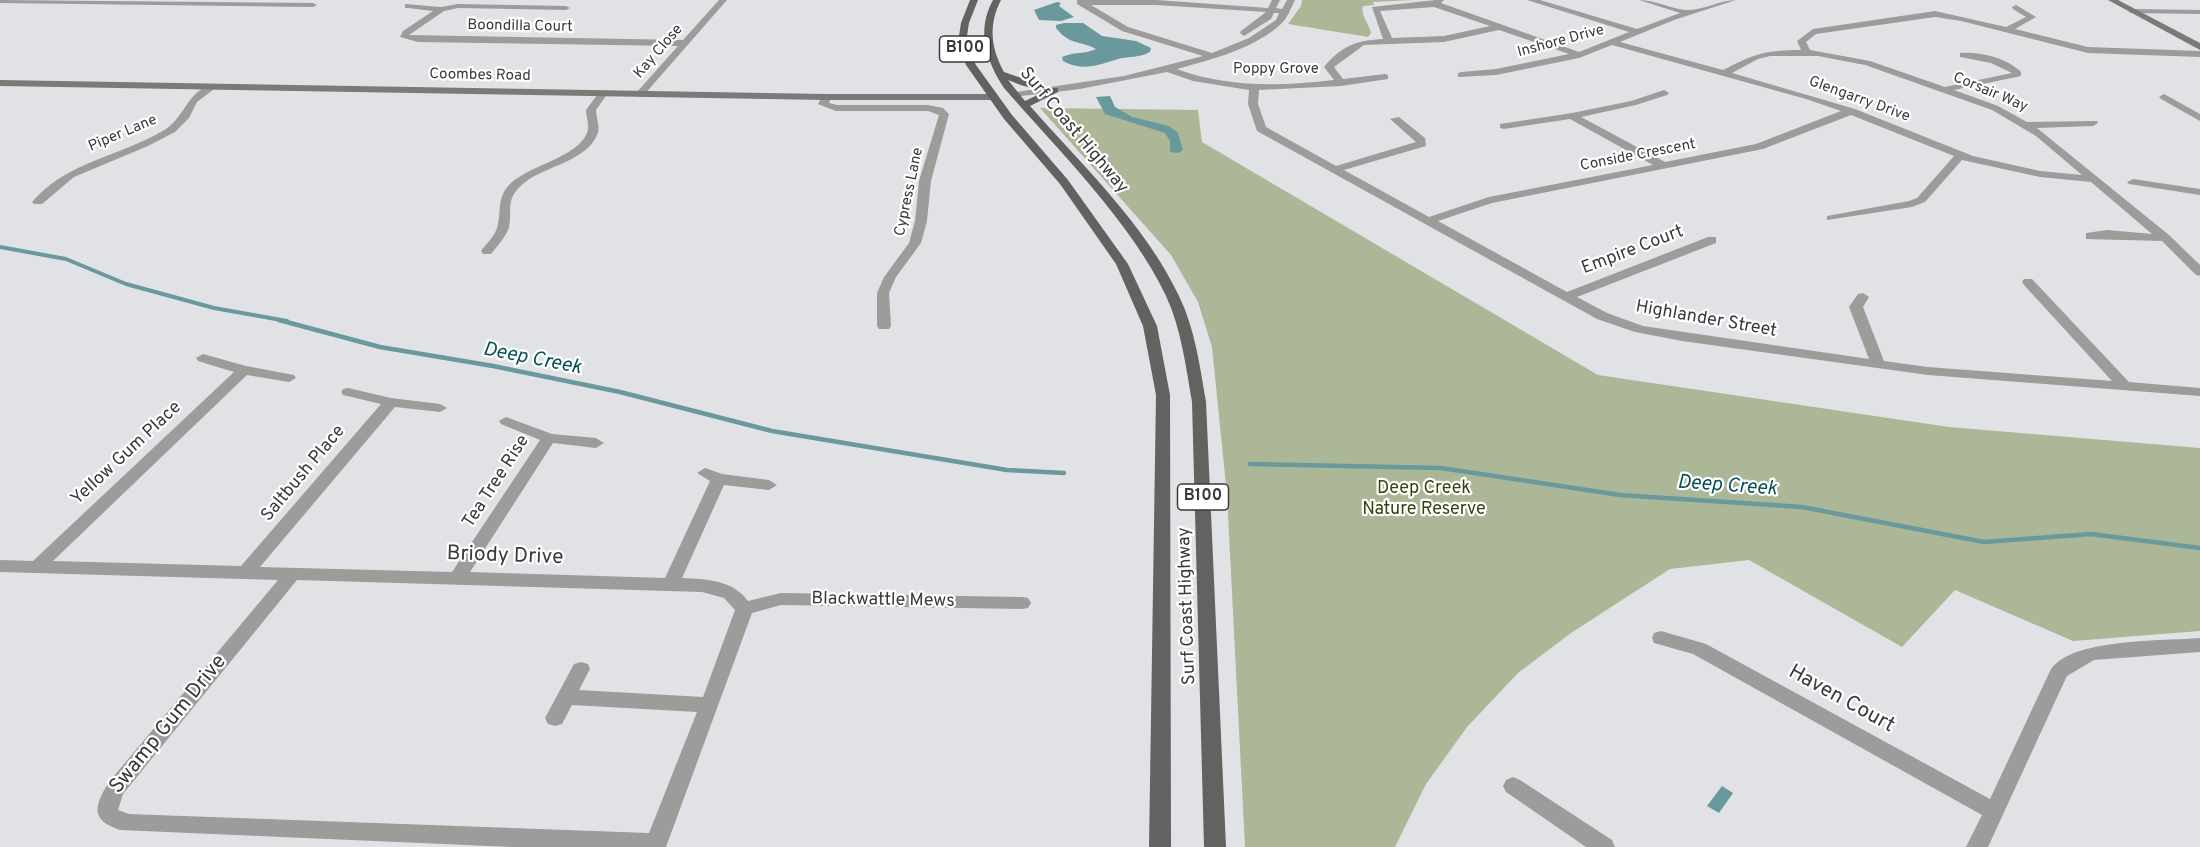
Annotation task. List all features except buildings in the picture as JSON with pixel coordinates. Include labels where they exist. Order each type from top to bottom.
[{"type":"main road","name":"Surf Coast Highway","points":[[974,0],[964,23],[965,51],[971,65],[991,94],[1064,182],[1122,264],[1150,327],[1163,395],[1160,847]]},
{"type":"main road","name":"Surf Coast Highway","points":[[997,0],[992,8],[986,40],[1000,74],[1145,249],[1173,297],[1190,351],[1200,426],[1215,847]]},
{"type":"main road","points":[[1000,74],[1039,86]]},
{"type":"main road","points":[[1024,105],[1055,90]]},
{"type":"main road","points":[[991,94],[1013,92]]},
{"type":"main road","points":[[1064,182],[1087,178]]},
{"type":"street","name":"Kay Close","points":[[640,94],[723,0]]},
{"type":"street","points":[[1013,92],[1118,74],[1197,52],[1253,28],[1273,10],[1276,0]]},
{"type":"street","points":[[1013,92],[1055,90],[1169,70],[1211,56],[1261,35],[1274,27],[1288,11],[1291,0]]},
{"type":"street","points":[[1531,0],[1638,32]]},
{"type":"street","points":[[1643,0],[1688,12]]},
{"type":"street","name":"Inshore Drive","points":[[1461,75],[1505,70],[1579,55],[1688,12],[1732,0]]},
{"type":"street","points":[[2112,0],[2200,47]]},
{"type":"street","points":[[0,1],[313,5]]},
{"type":"street","points":[[1080,2],[1182,2],[1288,11]]},
{"type":"street","points":[[1080,2],[1119,26],[1211,56]]},
{"type":"street","points":[[1388,40],[1375,9],[1438,2],[1579,55]]},
{"type":"street","name":"Boondilla Court","points":[[408,6],[441,9],[458,6],[566,8]]},
{"type":"street","points":[[2007,30],[2032,17],[2016,7]]},
{"type":"street","name":"Boondilla Court","points":[[441,9],[406,33],[404,37],[684,43]]},
{"type":"street","points":[[2133,11],[2200,12]]},
{"type":"street","points":[[1806,52],[1801,41],[1813,32],[1920,15],[1953,16],[2099,51],[2200,54]]},
{"type":"street","points":[[1341,83],[1329,67],[1336,59],[1362,42],[1444,39],[1500,27]]},
{"type":"street","name":"Glengarry Drive","points":[[1614,43],[1851,111],[1960,156],[2040,174],[2095,178]]},
{"type":"street","name":"Corsair Way","points":[[1725,73],[1762,55],[1806,52],[1855,60],[1995,108],[2027,125],[2095,178],[2200,272]]},
{"type":"street","points":[[1945,89],[2018,74],[2004,65],[1963,55]]},
{"type":"street","name":"Poppy Grove","points":[[1158,64],[1195,80],[1218,85],[1320,86],[1385,77]]},
{"type":"street","name":"Coombes Road","points":[[0,83],[826,97],[960,97],[991,94]]},
{"type":"street","name":"Piper Lane","points":[[38,202],[70,175],[171,130],[185,116],[193,100],[211,87]]},
{"type":"street","name":"Highlander Street","points":[[1254,87],[1253,104],[1261,129],[1602,316],[1661,333],[1928,371],[2200,392]]},
{"type":"street","points":[[487,251],[502,231],[504,218],[502,207],[506,196],[521,180],[569,154],[589,138],[594,128],[591,110],[603,93]]},
{"type":"street","points":[[1504,126],[1572,116],[1633,103],[1664,93]]},
{"type":"street","name":"Cypress Lane","points":[[826,97],[823,104],[836,108],[928,108],[939,110],[944,114],[925,181],[921,221],[915,243],[890,277],[883,293],[884,326]]},
{"type":"street","points":[[2164,97],[2200,118]]},
{"type":"street","name":"Conside Crescent","points":[[1428,220],[1489,200],[1759,147],[1851,111]]},
{"type":"street","points":[[1572,116],[1664,166]]},
{"type":"street","points":[[1336,170],[1422,144],[1421,140],[1395,119]]},
{"type":"street","points":[[2027,125],[2093,123]]},
{"type":"street","points":[[1831,218],[1912,204],[1921,200],[1960,156]]},
{"type":"street","points":[[2133,182],[2200,192]]},
{"type":"street","points":[[2090,236],[2107,234],[2164,238]]},
{"type":"street","name":"Empire Court","points":[[1567,296],[1712,240]]},
{"type":"street","points":[[2028,282],[2125,386]]},
{"type":"street","points":[[1863,297],[1856,307],[1878,364]]},
{"type":"street","points":[[203,358],[244,370],[289,378]]},
{"type":"street","name":"Yellow Gum Place","points":[[38,566],[244,370]]},
{"type":"street","points":[[348,392],[391,402],[440,408]]},
{"type":"street","name":"Saltbush Place","points":[[246,572],[391,402]]},
{"type":"street","name":"Tea Tree Rise","points":[[506,422],[549,438],[596,443]]},
{"type":"street","name":"Tea Tree Rise","points":[[457,578],[549,438]]},
{"type":"street","points":[[671,585],[712,476],[769,485]]},
{"type":"street","name":"Briody Drive","points":[[0,566],[718,587],[729,591],[739,599],[744,609]]},
{"type":"street","name":"Swamp Gum Drive","points":[[292,574],[116,788],[108,801],[106,810],[109,816],[117,821],[129,823],[655,845]]},
{"type":"street","name":"Blackwattle Mews","points":[[744,609],[781,599],[1022,603]]},
{"type":"street","points":[[655,845],[710,705],[744,609]]},
{"type":"street","name":"Haven Court","points":[[1661,638],[1699,649],[1995,812]]},
{"type":"street","points":[[1977,847],[2060,671],[2077,657],[2094,652],[2200,645]]},
{"type":"street","points":[[555,718],[581,669]]},
{"type":"street","points":[[566,698],[710,705]]},
{"type":"street","points":[[1513,786],[1604,847]]},
{"type":"green space","points":[[1302,0],[1413,0],[1373,2],[1374,5],[1363,6],[1363,13],[1371,33],[1368,37],[1288,24],[1301,6]]},
{"type":"green space","name":"Deep Creek Nature Reserve","points":[[1040,108],[1198,110],[1202,142],[1598,375],[1949,427],[2200,448],[2200,631],[2073,641],[1955,590],[1902,647],[1749,560],[1670,569],[1571,633],[1518,673],[1467,727],[1426,784],[1395,847],[1245,847],[1227,495],[1212,347],[1198,302],[1171,255]]},
{"type":"water","points":[[1057,2],[1061,3],[1059,6],[1074,17],[1061,21],[1039,20],[1034,10]]},
{"type":"water","points":[[1083,23],[1102,36],[1136,41],[1151,48],[1150,52],[1091,66],[1071,64],[1063,61],[1062,57],[1096,49],[1061,34],[1056,25]]},
{"type":"water","points":[[1110,96],[1115,107],[1132,117],[1169,126],[1178,133],[1183,150],[1178,153],[1170,152],[1170,141],[1165,133],[1105,114],[1096,97]]},
{"type":"water","points":[[1722,786],[1733,793],[1719,813],[1707,806]]},
{"type":"waterway","name":"Deep Creek","points":[[0,247],[66,259],[126,284],[214,308],[287,321]]},
{"type":"waterway","name":"Deep Creek","points":[[279,320],[380,347],[493,366],[620,392],[772,431],[1007,470],[1064,473]]},
{"type":"waterway","name":"Deep Creek","points":[[1250,464],[1441,468],[1620,495],[1802,507],[1984,542],[2091,534],[2200,548]]}]
